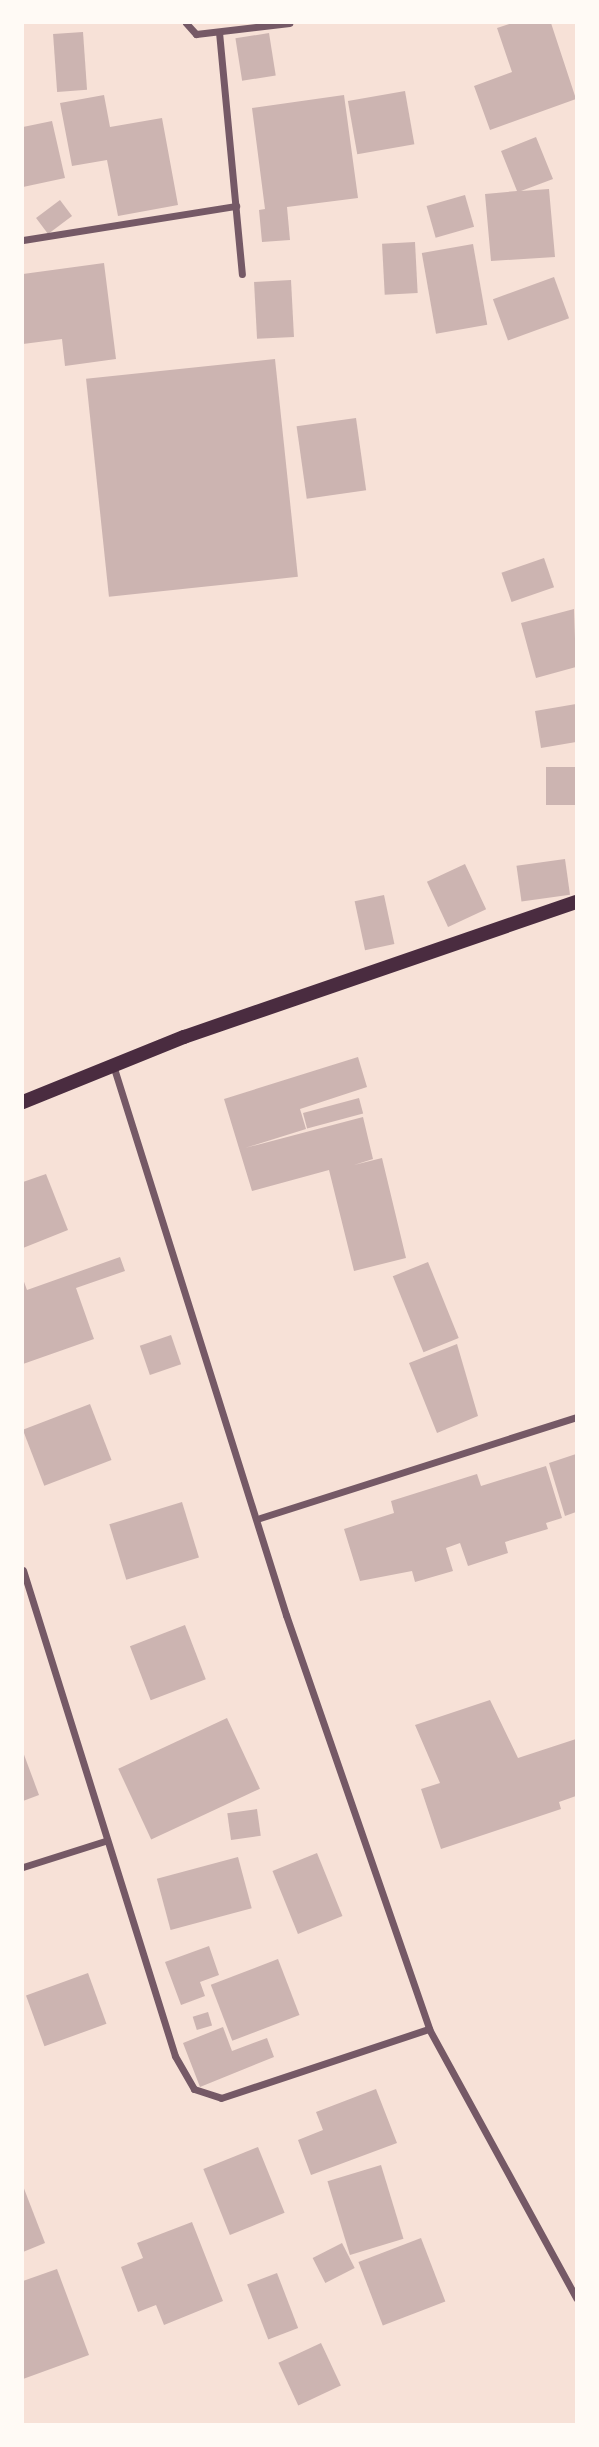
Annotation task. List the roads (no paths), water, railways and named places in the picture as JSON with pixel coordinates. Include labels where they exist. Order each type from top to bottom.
[{"type":"main road","points":[[23,1102],[112,1064],[576,902]]},
{"type":"street","points":[[186,23],[196,34],[289,23]]},
{"type":"street","points":[[219,33],[242,274]]},
{"type":"street","points":[[23,240],[236,206]]},
{"type":"street","points":[[112,1064],[260,1518],[286,1615],[429,2029],[576,2295]]},
{"type":"street","points":[[260,1518],[576,1417]]},
{"type":"street","points":[[23,1570],[105,1841],[175,2056],[194,2089],[207,2097],[429,2029]]},
{"type":"street","points":[[23,1867],[105,1841]]}]
